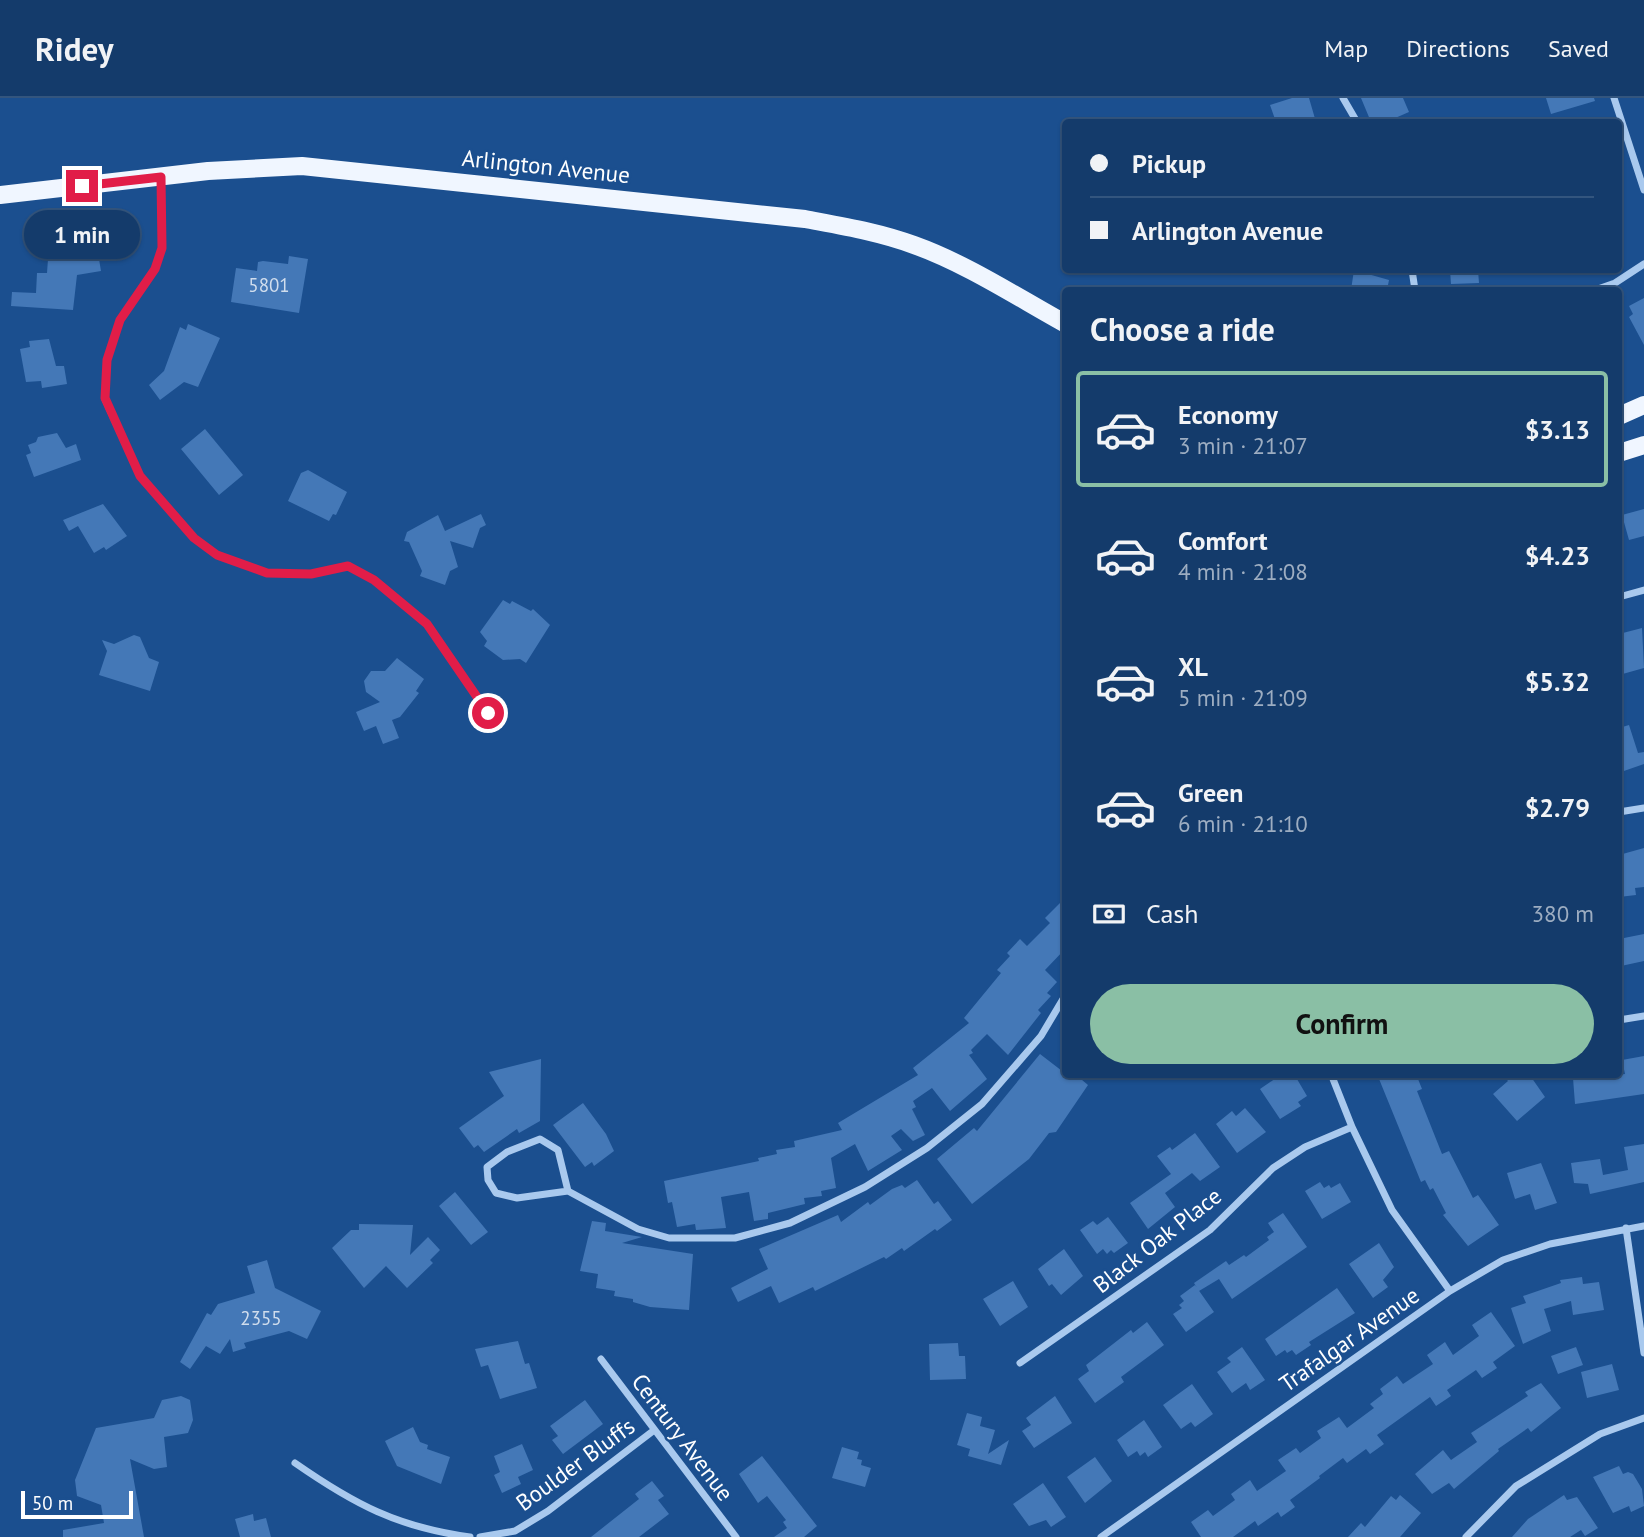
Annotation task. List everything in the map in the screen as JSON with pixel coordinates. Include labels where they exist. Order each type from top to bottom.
[{"type":"main road","name":"Arlington Avenue","points":[[0,195],[161,177],[302,166],[805,219],[865,230],[916,246],[965,268],[1062,322]]},
{"type":"main road","points":[[1622,415],[1644,405]]},
{"type":"main road","points":[[1622,452],[1644,444]]},
{"type":"street","points":[[1343,98],[1355,119]]},
{"type":"street","points":[[1614,98],[1621,119]]},
{"type":"street","points":[[1622,123],[1644,190]]},
{"type":"street","points":[[161,177],[162,248],[155,269],[120,320],[107,360],[105,398],[118,433],[140,476],[194,538],[217,555],[267,573],[311,574],[348,566],[374,580],[427,624],[488,713]]},
{"type":"street","points":[[1604,287],[1615,283],[1644,264]]},
{"type":"street","points":[[1622,596],[1644,590]]},
{"type":"street","points":[[1622,812],[1644,808]]},
{"type":"street","points":[[568,1191],[558,1150],[540,1139],[507,1152],[487,1167],[488,1180],[496,1193],[517,1198],[568,1191],[638,1229],[669,1238],[735,1238],[790,1223],[865,1187],[927,1148],[982,1104],[1041,1036],[1062,1001]]},
{"type":"street","points":[[1622,1020],[1644,1016]]},
{"type":"street","points":[[1333,1078],[1352,1127],[1392,1210],[1450,1291]]},
{"type":"street","name":"Black Oak Place","points":[[1020,1363],[1209,1230],[1273,1168],[1304,1147],[1352,1127]]},
{"type":"street","name":"Trafalgar Avenue","points":[[1101,1537],[1450,1291],[1503,1260],[1550,1244],[1644,1226]]},
{"type":"street","points":[[1626,1228],[1644,1353]]},
{"type":"street","name":"Century Avenue","points":[[601,1360],[653,1432],[736,1537]]},
{"type":"street","points":[[1466,1537],[1516,1486],[1601,1434],[1644,1419]]},
{"type":"street","name":"Boulder Bluffs","points":[[480,1537],[515,1531],[548,1511],[653,1432]]},
{"type":"street","points":[[295,1463],[338,1493],[386,1518],[437,1532],[470,1537]]},
{"type":"building","points":[[1292,98],[1309,98],[1315,119],[1275,119],[1270,105]]},
{"type":"building","points":[[1361,98],[1403,98],[1409,112],[1393,119],[1370,119]]},
{"type":"building","points":[[1546,98],[1594,98],[1595,101],[1551,114]]},
{"type":"building","points":[[98,253],[101,271],[77,275],[73,310],[11,306],[12,292],[36,293],[37,273],[47,273],[48,259]]},
{"type":"building","points":[[289,256],[308,259],[299,313],[231,302],[236,268],[257,271],[258,262],[263,261],[288,264]]},
{"type":"building","points":[[1354,273],[1364,273],[1389,280],[1388,287],[1351,287]]},
{"type":"building","points":[[1450,273],[1478,273],[1479,283],[1451,284]]},
{"type":"building","points":[[1644,298],[1644,345],[1629,317],[1633,314],[1629,306]]},
{"type":"building","points":[[188,324],[220,338],[198,387],[184,382],[160,400],[149,385],[164,371],[180,327],[186,330]]},
{"type":"building","points":[[49,339],[56,366],[64,366],[67,384],[42,388],[41,381],[26,382],[20,349],[30,347],[29,341]]},
{"type":"building","points":[[205,429],[243,475],[219,495],[181,449]]},
{"type":"building","points":[[57,433],[66,448],[76,444],[81,460],[34,477],[26,455],[31,453],[28,445],[36,442],[38,437]]},
{"type":"building","points":[[308,470],[347,492],[336,515],[333,514],[329,521],[288,501],[301,473]]},
{"type":"building","points":[[103,504],[127,536],[106,550],[104,547],[94,553],[78,526],[69,531],[63,520]]},
{"type":"building","points":[[1644,509],[1644,536],[1629,540],[1622,515]]},
{"type":"building","points":[[481,514],[486,525],[480,528],[473,548],[450,541],[458,567],[450,571],[445,585],[420,576],[422,571],[409,542],[404,541],[407,532],[438,515],[445,531]]},
{"type":"building","points":[[503,600],[510,604],[512,601],[531,611],[533,609],[550,625],[526,663],[520,659],[503,660],[484,646],[487,641],[480,632]]},
{"type":"building","points":[[1642,628],[1644,668],[1622,674],[1622,633]]},
{"type":"building","points":[[134,635],[140,637],[149,658],[159,662],[150,691],[99,675],[107,651],[102,640],[114,644]]},
{"type":"building","points":[[397,658],[424,679],[416,691],[419,693],[400,717],[392,720],[399,738],[383,744],[376,726],[364,731],[356,712],[380,702],[366,692],[364,681],[371,671],[385,671]]},
{"type":"building","points":[[1629,725],[1638,753],[1644,752],[1644,764],[1622,772],[1622,727]]},
{"type":"building","points":[[1644,848],[1644,887],[1635,888],[1636,895],[1622,897],[1622,854]]},
{"type":"building","points":[[1062,901],[1062,952],[1045,970],[1057,982],[1047,993],[1051,996],[1038,1010],[1041,1013],[1008,1055],[987,1034],[971,1050],[973,1053],[969,1055],[987,1079],[950,1111],[932,1088],[913,1101],[916,1107],[912,1109],[925,1135],[913,1141],[901,1129],[891,1136],[902,1150],[868,1171],[855,1144],[831,1158],[836,1188],[821,1191],[822,1196],[804,1198],[805,1204],[768,1213],[768,1219],[754,1221],[749,1192],[721,1197],[726,1228],[696,1230],[695,1224],[677,1227],[672,1202],[668,1203],[664,1181],[759,1161],[758,1158],[777,1154],[776,1150],[795,1147],[794,1141],[842,1130],[838,1123],[918,1075],[913,1068],[969,1023],[964,1018],[1001,973],[997,970],[1010,956],[1007,953],[1020,939],[1027,946],[1050,923],[1045,918]]},
{"type":"building","points":[[1644,934],[1644,961],[1622,966],[1622,938]]},
{"type":"building","points":[[1040,1054],[1062,1071],[1062,1078],[1080,1078],[1088,1085],[1056,1132],[1049,1133],[1029,1159],[972,1204],[937,1159],[974,1128],[977,1131]]},
{"type":"building","points":[[1644,1056],[1644,1094],[1575,1104],[1573,1078],[1622,1078],[1622,1074],[1625,1074],[1622,1060]]},
{"type":"building","points":[[541,1059],[540,1121],[519,1133],[517,1129],[484,1152],[478,1145],[474,1148],[459,1128],[504,1096],[489,1072]]},
{"type":"building","points":[[1276,1078],[1296,1078],[1307,1096],[1298,1102],[1301,1106],[1280,1119],[1260,1089]]},
{"type":"building","points":[[1379,1078],[1418,1078],[1422,1089],[1417,1091],[1442,1154],[1449,1151],[1473,1198],[1478,1195],[1499,1225],[1468,1246],[1443,1215],[1446,1213],[1433,1188],[1430,1190],[1425,1180],[1421,1182]]},
{"type":"building","points":[[1505,1078],[1532,1078],[1545,1097],[1517,1121],[1493,1094],[1508,1081]]},
{"type":"building","points":[[583,1103],[606,1134],[614,1151],[594,1166],[592,1162],[585,1167],[553,1125]]},
{"type":"building","points":[[1245,1108],[1266,1132],[1237,1153],[1216,1124],[1232,1111],[1236,1116]]},
{"type":"building","points":[[1195,1133],[1220,1167],[1200,1181],[1192,1173],[1165,1193],[1175,1207],[1148,1229],[1130,1203],[1171,1174],[1157,1156],[1170,1147],[1172,1150]]},
{"type":"building","points":[[1644,1144],[1644,1182],[1590,1194],[1588,1184],[1574,1183],[1571,1163],[1600,1159],[1603,1175],[1628,1170],[1624,1147]]},
{"type":"building","points":[[1541,1163],[1557,1203],[1535,1210],[1530,1194],[1515,1199],[1507,1173]]},
{"type":"building","points":[[917,1180],[934,1204],[938,1201],[952,1220],[937,1231],[935,1229],[904,1251],[902,1248],[886,1259],[884,1257],[815,1291],[813,1287],[779,1303],[771,1286],[738,1302],[731,1288],[768,1269],[759,1249],[838,1215],[841,1222],[868,1202],[870,1205],[892,1189],[902,1185],[905,1188]]},
{"type":"building","points":[[1320,1182],[1324,1188],[1340,1183],[1351,1202],[1322,1219],[1305,1191]]},
{"type":"building","points":[[455,1192],[488,1232],[471,1245],[439,1206]]},
{"type":"building","points":[[1283,1213],[1307,1247],[1232,1299],[1219,1279],[1199,1291],[1194,1283],[1226,1261],[1229,1265],[1244,1255],[1246,1257],[1269,1240],[1267,1237],[1274,1232],[1268,1223]]},
{"type":"building","points":[[1108,1217],[1128,1243],[1114,1253],[1111,1250],[1107,1254],[1103,1249],[1097,1254],[1080,1230],[1093,1221],[1097,1225]]},
{"type":"building","points":[[592,1221],[606,1223],[605,1231],[642,1237],[622,1243],[693,1254],[689,1310],[650,1307],[633,1302],[633,1299],[614,1296],[615,1291],[596,1288],[598,1274],[580,1271]]},
{"type":"building","points":[[359,1224],[413,1225],[410,1255],[428,1237],[440,1250],[430,1260],[433,1263],[407,1288],[386,1266],[364,1288],[332,1248],[351,1230],[359,1230]]},
{"type":"building","points":[[1379,1243],[1394,1267],[1383,1280],[1388,1287],[1373,1298],[1349,1264]]},
{"type":"building","points":[[1064,1249],[1083,1276],[1061,1295],[1052,1284],[1049,1286],[1038,1269]]},
{"type":"building","points":[[267,1260],[275,1288],[321,1311],[307,1339],[289,1331],[244,1343],[246,1348],[233,1352],[230,1339],[220,1354],[206,1346],[190,1369],[180,1362],[207,1313],[211,1315],[218,1304],[255,1293],[247,1266]]},
{"type":"building","points":[[1582,1277],[1583,1284],[1599,1282],[1604,1310],[1573,1315],[1571,1301],[1544,1309],[1551,1331],[1523,1344],[1511,1308],[1526,1303],[1523,1296],[1561,1283],[1560,1280]]},
{"type":"building","points":[[1013,1281],[1028,1307],[1000,1326],[983,1299]]},
{"type":"building","points":[[1195,1285],[1214,1312],[1186,1332],[1173,1314],[1182,1308],[1179,1305],[1184,1301],[1180,1296]]},
{"type":"building","points":[[1337,1288],[1355,1313],[1309,1342],[1311,1345],[1296,1355],[1292,1350],[1287,1353],[1285,1350],[1276,1356],[1265,1339]]},
{"type":"building","points":[[1491,1312],[1515,1346],[1493,1362],[1497,1368],[1482,1378],[1476,1370],[1447,1390],[1451,1396],[1436,1406],[1430,1397],[1377,1435],[1384,1444],[1370,1454],[1366,1449],[1347,1463],[1343,1458],[1319,1476],[1320,1478],[1290,1500],[1295,1507],[1281,1517],[1278,1512],[1258,1526],[1255,1521],[1233,1537],[1201,1537],[1191,1522],[1208,1510],[1213,1516],[1235,1500],[1231,1494],[1250,1480],[1257,1491],[1286,1471],[1278,1460],[1296,1448],[1300,1453],[1321,1438],[1317,1431],[1339,1417],[1347,1428],[1374,1408],[1370,1404],[1383,1394],[1380,1389],[1397,1376],[1403,1384],[1433,1364],[1427,1355],[1445,1342],[1453,1355],[1479,1336],[1472,1325]]},
{"type":"building","points":[[1147,1322],[1164,1345],[1121,1377],[1124,1382],[1095,1403],[1078,1379],[1089,1371],[1086,1365],[1131,1330],[1133,1333]]},
{"type":"building","points":[[518,1341],[525,1364],[529,1363],[537,1388],[500,1399],[488,1365],[481,1367],[475,1349]]},
{"type":"building","points":[[958,1343],[959,1356],[965,1356],[966,1379],[930,1380],[929,1344]]},
{"type":"building","points":[[1242,1347],[1265,1380],[1250,1390],[1246,1383],[1232,1393],[1217,1372],[1231,1362],[1227,1358]]},
{"type":"building","points":[[1576,1347],[1583,1365],[1558,1374],[1551,1356]]},
{"type":"building","points":[[1612,1364],[1619,1390],[1587,1398],[1581,1372]]},
{"type":"building","points":[[1541,1383],[1561,1408],[1531,1432],[1528,1428],[1498,1449],[1499,1451],[1454,1489],[1449,1483],[1432,1494],[1415,1474],[1443,1450],[1451,1460],[1477,1442],[1471,1433],[1528,1396],[1525,1392]]},
{"type":"building","points":[[1192,1384],[1213,1414],[1195,1427],[1191,1422],[1181,1429],[1163,1405]]},
{"type":"building","points":[[181,1396],[190,1400],[193,1420],[188,1433],[164,1437],[167,1467],[154,1469],[130,1459],[144,1537],[63,1537],[63,1530],[104,1523],[101,1505],[77,1496],[75,1480],[96,1428],[154,1418],[162,1400]]},
{"type":"building","points":[[1055,1396],[1072,1423],[1034,1448],[1022,1431],[1031,1425],[1026,1418]]},
{"type":"building","points":[[585,1400],[603,1424],[563,1454],[552,1440],[558,1436],[550,1426]]},
{"type":"building","points":[[967,1413],[982,1417],[980,1426],[995,1430],[988,1454],[1009,1440],[1001,1465],[968,1456],[970,1449],[957,1445]]},
{"type":"building","points":[[1144,1420],[1162,1447],[1148,1457],[1145,1452],[1140,1456],[1137,1451],[1128,1457],[1117,1440]]},
{"type":"building","points":[[413,1427],[420,1442],[428,1445],[427,1449],[450,1457],[441,1484],[397,1466],[385,1441]]},
{"type":"building","points":[[522,1444],[533,1470],[518,1477],[521,1484],[502,1493],[494,1475],[500,1472],[494,1456]]},
{"type":"building","points":[[842,1447],[859,1452],[857,1459],[862,1460],[861,1465],[871,1468],[865,1487],[832,1478]]},
{"type":"building","points":[[762,1456],[817,1526],[804,1537],[774,1537],[787,1528],[783,1522],[786,1520],[767,1496],[758,1503],[739,1474]]},
{"type":"building","points":[[1095,1457],[1112,1481],[1085,1503],[1067,1477]]},
{"type":"building","points":[[1619,1466],[1623,1474],[1633,1474],[1642,1489],[1644,1506],[1631,1512],[1629,1506],[1613,1513],[1593,1477]]},
{"type":"building","points":[[652,1481],[664,1496],[658,1500],[669,1514],[639,1537],[591,1537],[639,1499],[635,1494]]},
{"type":"building","points":[[1043,1483],[1066,1517],[1051,1527],[1046,1520],[1029,1526],[1013,1504]]},
{"type":"building","points":[[1400,1495],[1421,1513],[1400,1537],[1348,1537],[1361,1523],[1365,1527],[1391,1496],[1396,1500]]},
{"type":"building","points":[[1564,1495],[1567,1500],[1577,1497],[1598,1528],[1585,1536],[1581,1530],[1570,1537],[1512,1537],[1528,1519]]},
{"type":"building","points":[[253,1514],[254,1521],[266,1518],[271,1537],[240,1537],[235,1519]]},
{"type":"route","points":[[82,186],[161,177],[162,248],[155,269],[120,320],[107,360],[105,398],[118,433],[140,476],[194,538],[217,555],[267,573],[311,574],[348,566],[374,580],[427,624],[454,659],[488,713]]}]
